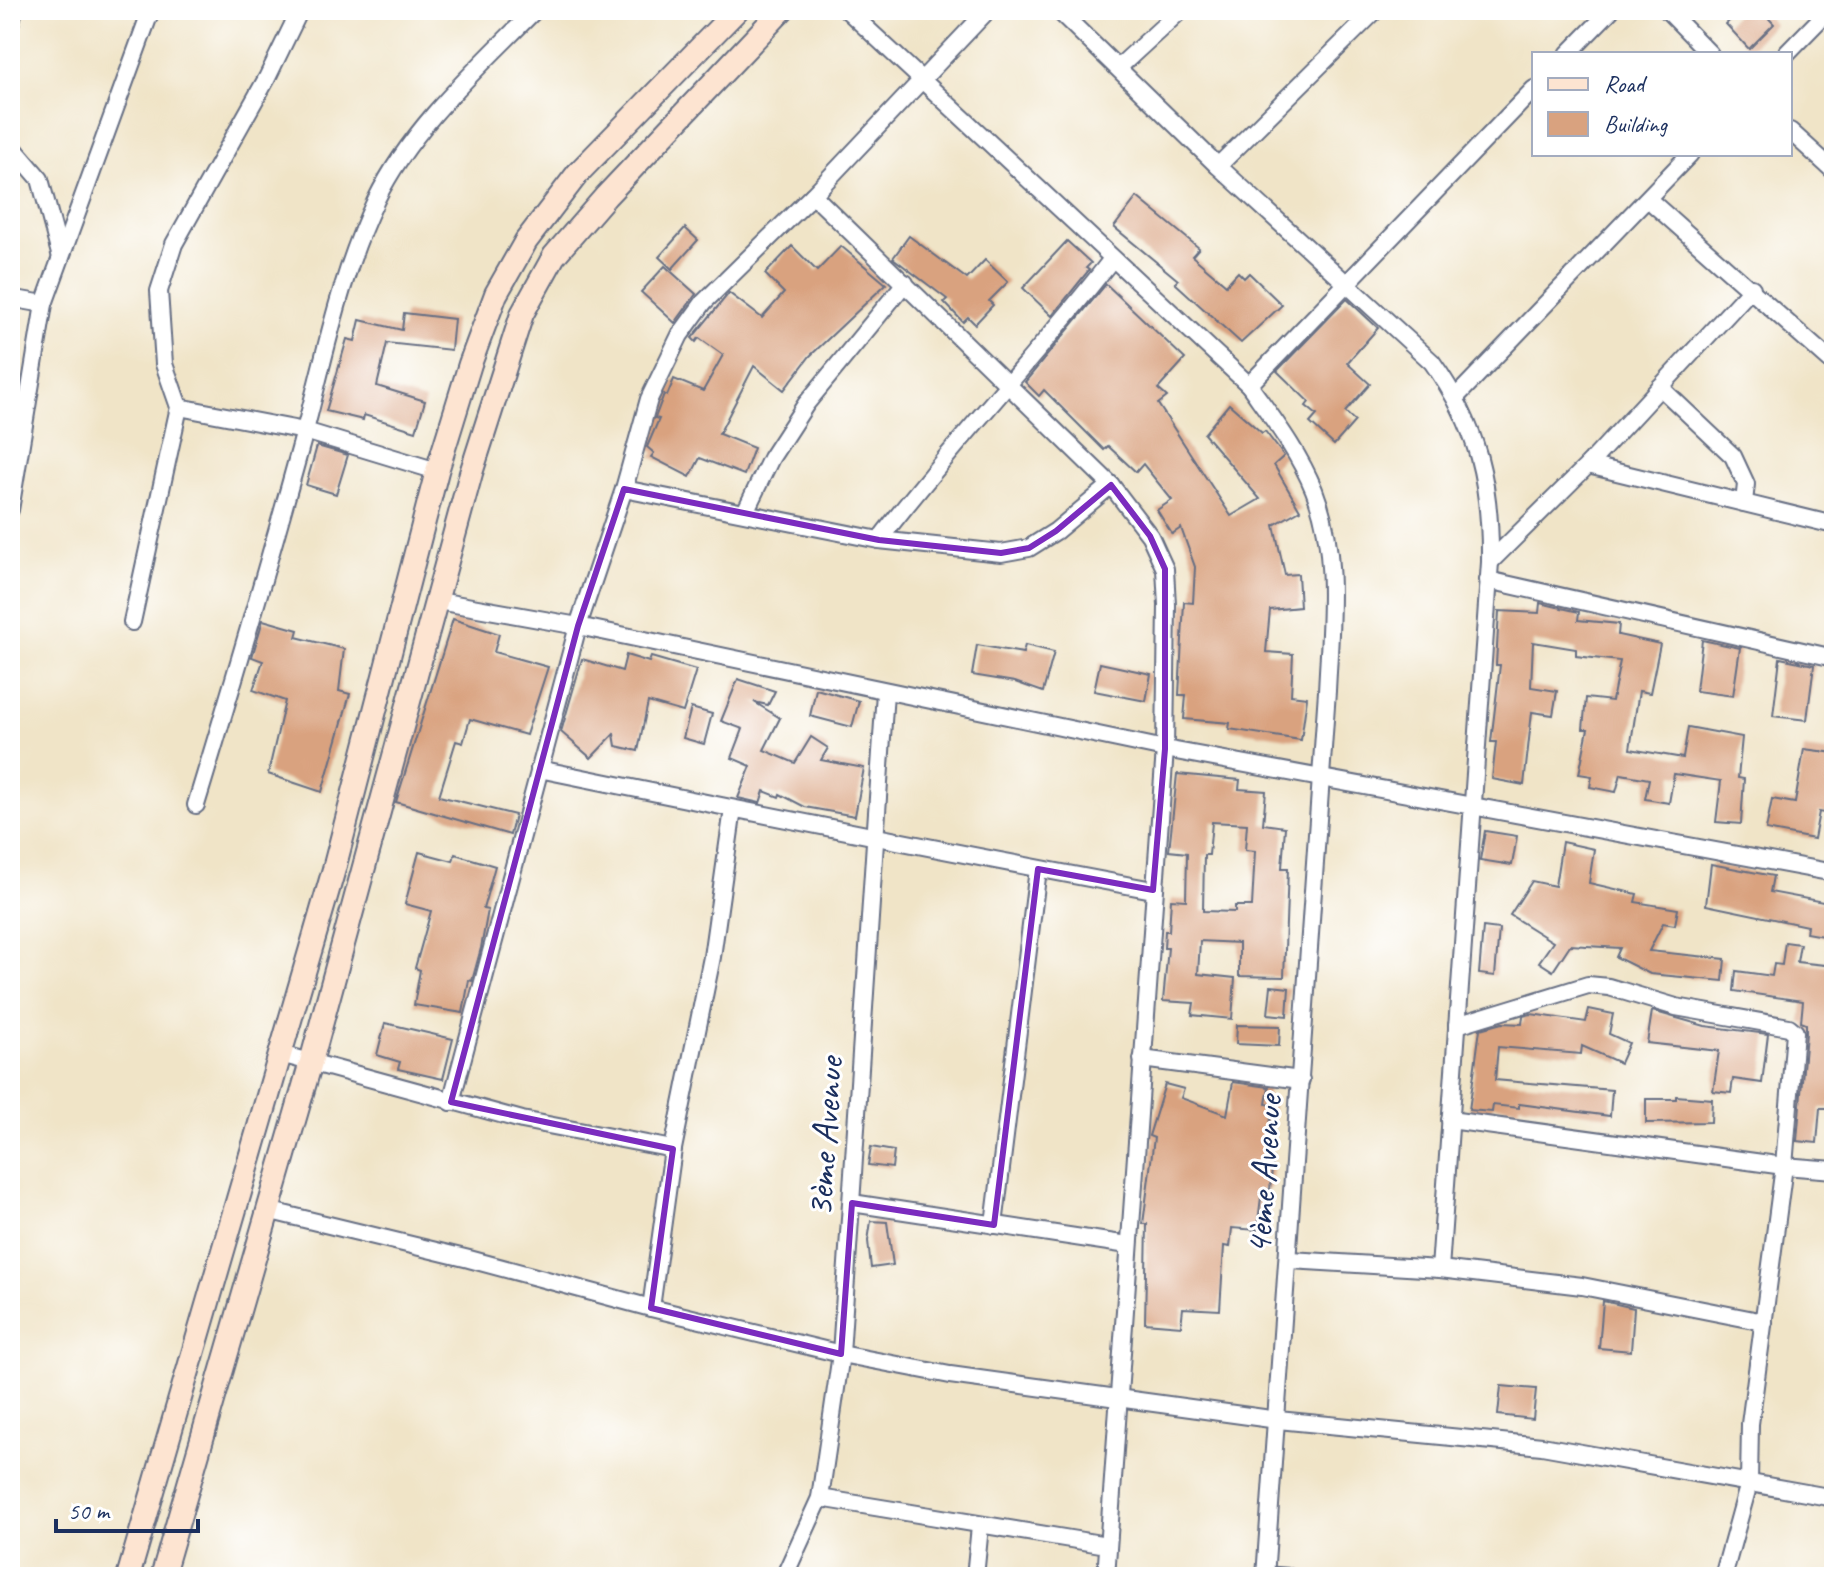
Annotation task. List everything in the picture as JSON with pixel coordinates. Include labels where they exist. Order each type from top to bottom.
[{"type":"street","points":[[10,24],[14,10]]},
{"type":"street","points":[[10,510],[44,304],[60,254],[90,185],[151,10]]},
{"type":"street","points":[[132,622],[179,407],[164,364],[159,291],[174,244],[267,78],[300,10]]},
{"type":"street","points":[[196,805],[305,431],[349,266],[377,198],[411,145],[449,97],[535,10]]},
{"type":"street","points":[[128,1577],[334,869],[437,471],[491,308],[526,241],[578,173],[737,10]]},
{"type":"street","points":[[162,1577],[311,1062],[498,382],[522,314],[554,256],[606,196],[782,10]]},
{"type":"street","name":"4ème Avenue","points":[[847,10],[1249,385],[1291,445],[1314,491],[1329,545],[1330,608],[1320,777],[1290,1260],[1265,1576]]},
{"type":"street","points":[[451,1102],[578,626],[624,489],[649,399],[680,335],[732,272],[813,195],[988,10]]},
{"type":"street","points":[[1058,10],[1218,166],[1432,362],[1456,397],[1484,474],[1490,513],[1490,562],[1470,803],[1440,1269]]},
{"type":"street","points":[[1119,67],[1181,10]]},
{"type":"street","points":[[1218,166],[1376,10]]},
{"type":"street","points":[[1570,52],[1611,10]]},
{"type":"street","points":[[1667,10],[1708,52]]},
{"type":"street","points":[[1788,52],[1829,10]]},
{"type":"street","points":[[1249,385],[1532,91]]},
{"type":"street","points":[[1792,133],[1834,171]]},
{"type":"street","points":[[10,144],[40,179],[60,254]]},
{"type":"street","points":[[1456,397],[1688,156]]},
{"type":"street","points":[[813,195],[1111,485],[1150,536],[1165,569],[1165,749],[1128,1245],[1121,1401],[1106,1577]]},
{"type":"street","points":[[1648,199],[1752,288],[1834,364]]},
{"type":"street","points":[[879,540],[933,469],[1007,387],[1112,259]]},
{"type":"street","points":[[745,512],[771,458],[806,404],[905,283]]},
{"type":"street","points":[[1490,562],[1588,465],[1752,288]]},
{"type":"street","points":[[10,298],[44,304]]},
{"type":"street","points":[[1660,387],[1733,456],[1746,484],[1744,503]]},
{"type":"street","points":[[179,407],[305,431],[437,471]]},
{"type":"street","points":[[1588,465],[1834,525]]},
{"type":"street","points":[[624,489],[879,540],[1001,553],[1029,548],[1056,531],[1111,485]]},
{"type":"street","points":[[1488,580],[1834,658]]},
{"type":"street","points":[[438,601],[578,626],[1165,749],[1470,803],[1834,873]]},
{"type":"street","name":"3ème Avenue","points":[[784,1577],[820,1498],[841,1354],[885,692]]},
{"type":"street","points":[[539,769],[802,820],[876,839],[1153,890]]},
{"type":"street","points":[[651,1308],[673,1149],[712,957],[733,809]]},
{"type":"street","points":[[994,1225],[1038,869]]},
{"type":"street","points":[[1457,1025],[1588,985],[1609,987],[1676,1007],[1789,1027],[1795,1032],[1784,1166],[1750,1424],[1749,1483],[1723,1577]]},
{"type":"street","points":[[281,1054],[451,1102],[570,1131],[673,1149]]},
{"type":"street","points":[[1142,1059],[1301,1080]]},
{"type":"street","points":[[1450,1120],[1784,1166],[1834,1170]]},
{"type":"street","points":[[852,1203],[1128,1245]]},
{"type":"street","points":[[267,1210],[841,1354],[1121,1401],[1542,1446],[1834,1498]]},
{"type":"street","points":[[1290,1260],[1440,1269],[1582,1286],[1764,1322]]},
{"type":"street","points":[[820,1498],[1107,1545]]},
{"type":"street","points":[[975,1577],[980,1526]]},
{"type":"street","points":[[1265,1576],[1289,1577]]},
{"type":"highlighted area","points":[[1111,485],[1150,536],[1165,569],[1167,605],[1165,749],[1153,890],[1038,869],[994,1225],[852,1203],[841,1354],[651,1308],[673,1149],[451,1102],[578,626],[624,489],[879,540],[1001,553],[1029,548],[1056,531]]},
{"type":"building","points":[[1741,10],[1761,10],[1774,24],[1749,49],[1726,24]]},
{"type":"building","points":[[1137,197],[1199,248],[1192,256],[1226,285],[1238,272],[1244,278],[1249,273],[1282,305],[1241,343],[1175,283],[1178,280],[1114,227]]},
{"type":"building","points":[[685,228],[698,240],[672,269],[659,257]]},
{"type":"building","points":[[909,236],[967,279],[985,260],[1008,282],[989,301],[993,305],[975,324],[968,317],[963,322],[944,302],[947,299],[893,258]]},
{"type":"building","points":[[1067,241],[1091,263],[1086,268],[1089,270],[1052,316],[1023,288]]},
{"type":"building","points":[[792,246],[817,271],[841,246],[886,284],[810,356],[784,390],[754,366],[719,434],[754,448],[744,475],[700,458],[690,477],[651,457],[654,453],[647,447],[659,419],[655,418],[664,394],[667,396],[674,379],[703,391],[723,355],[699,338],[696,342],[692,338],[729,293],[762,318],[784,293],[765,274]]},
{"type":"building","points":[[665,266],[696,294],[675,323],[641,292]]},
{"type":"building","points":[[1106,284],[1185,359],[1158,389],[1167,397],[1158,404],[1231,516],[1260,499],[1204,434],[1229,404],[1262,433],[1265,431],[1284,456],[1274,465],[1300,510],[1274,525],[1285,575],[1298,574],[1300,607],[1270,610],[1266,652],[1293,654],[1291,695],[1307,697],[1301,740],[1229,729],[1230,723],[1184,719],[1186,695],[1179,695],[1184,602],[1193,603],[1195,567],[1181,528],[1172,534],[1157,510],[1172,500],[1143,464],[1136,472],[1108,446],[1104,450],[1044,390],[1039,396],[1025,382]]},
{"type":"building","points":[[1347,299],[1378,328],[1347,363],[1370,384],[1345,412],[1355,421],[1334,445],[1310,423],[1317,415],[1306,406],[1309,402],[1277,371]]},
{"type":"building","points":[[404,313],[454,319],[451,350],[387,343],[377,386],[425,401],[416,431],[364,415],[363,420],[326,411],[347,339],[355,341],[360,320],[402,330]]},
{"type":"building","points":[[317,446],[348,455],[336,494],[306,485]]},
{"type":"building","points":[[1540,603],[1579,612],[1578,620],[1619,624],[1618,635],[1660,644],[1650,693],[1639,691],[1630,749],[1683,758],[1688,727],[1742,737],[1738,778],[1744,779],[1741,824],[1716,822],[1721,781],[1674,774],[1669,803],[1645,799],[1649,779],[1621,774],[1616,792],[1590,787],[1592,776],[1579,774],[1588,729],[1583,729],[1586,698],[1612,701],[1620,661],[1576,656],[1576,649],[1533,642],[1531,687],[1557,691],[1553,715],[1532,712],[1524,785],[1492,779],[1496,742],[1491,742],[1500,665],[1496,665],[1499,611],[1539,613]]},
{"type":"building","points":[[453,619],[499,634],[494,652],[548,667],[526,735],[470,719],[463,743],[456,741],[439,796],[515,815],[510,835],[396,802]]},
{"type":"building","points":[[263,620],[298,630],[296,637],[344,649],[339,691],[350,694],[322,792],[268,774],[285,701],[253,690],[263,661],[252,657]]},
{"type":"building","points":[[1702,640],[1740,648],[1733,696],[1696,691]]},
{"type":"building","points":[[977,645],[1023,653],[1025,645],[1054,652],[1043,692],[1015,682],[972,675]]},
{"type":"building","points":[[626,655],[649,662],[651,657],[696,670],[683,712],[648,702],[638,751],[616,746],[614,734],[591,758],[561,732],[582,659],[622,671]]},
{"type":"building","points":[[1780,658],[1814,665],[1807,720],[1773,716]]},
{"type":"building","points":[[1100,663],[1151,674],[1146,701],[1094,691]]},
{"type":"building","points":[[738,679],[775,691],[768,705],[754,702],[780,718],[764,750],[795,763],[811,737],[828,748],[821,760],[864,768],[855,816],[805,807],[780,794],[779,797],[764,791],[760,803],[738,798],[751,766],[732,758],[743,729],[721,721]]},
{"type":"building","points":[[816,689],[859,701],[852,727],[810,716]]},
{"type":"building","points":[[691,708],[712,714],[704,744],[683,738]]},
{"type":"building","points":[[1804,749],[1834,753],[1834,815],[1819,812],[1814,839],[1766,830],[1772,799],[1795,803]]},
{"type":"building","points":[[1177,774],[1240,780],[1239,789],[1266,791],[1263,824],[1285,827],[1282,868],[1288,868],[1284,977],[1239,976],[1239,943],[1200,941],[1198,974],[1235,978],[1232,1019],[1192,1015],[1194,1003],[1163,1001],[1168,948],[1164,948],[1165,931],[1169,931],[1171,899],[1186,900],[1187,853],[1169,851]],"holes":[[[1212,822],[1247,824],[1245,850],[1255,851],[1252,906],[1235,906],[1235,912],[1203,911],[1204,855],[1209,855]]]},
{"type":"building","points":[[1485,831],[1517,836],[1512,865],[1480,860]]},
{"type":"building","points":[[1562,842],[1594,849],[1589,883],[1637,894],[1635,902],[1678,909],[1675,925],[1663,923],[1649,951],[1725,959],[1723,981],[1650,974],[1616,957],[1620,948],[1570,945],[1553,971],[1539,962],[1553,942],[1510,915],[1532,881],[1555,886]]},
{"type":"building","points":[[419,852],[453,861],[455,854],[495,866],[483,909],[488,910],[481,948],[472,981],[469,980],[463,1013],[414,1005],[420,970],[415,968],[431,911],[405,904]]},
{"type":"building","points":[[1711,864],[1773,876],[1770,892],[1834,904],[1834,938],[1806,933],[1807,926],[1706,905]]},
{"type":"building","points":[[1483,927],[1499,929],[1495,976],[1479,974]]},
{"type":"building","points":[[1785,942],[1800,944],[1797,962],[1834,966],[1834,1103],[1830,1103],[1829,1108],[1820,1108],[1817,1143],[1797,1141],[1806,1033],[1806,1024],[1801,1022],[1803,1001],[1734,991],[1736,971],[1772,976],[1774,964],[1782,965]]},
{"type":"building","points":[[1271,986],[1289,988],[1287,1016],[1268,1014]]},
{"type":"building","points":[[1589,1009],[1613,1014],[1609,1034],[1629,1043],[1620,1063],[1582,1046],[1581,1054],[1498,1047],[1495,1080],[1612,1090],[1610,1116],[1519,1104],[1519,1108],[1493,1105],[1492,1112],[1469,1110],[1480,1029],[1502,1023],[1522,1024],[1523,1016],[1531,1014],[1586,1022]]},
{"type":"building","points":[[1652,1011],[1705,1026],[1768,1034],[1762,1083],[1733,1079],[1731,1093],[1713,1091],[1719,1051],[1647,1043]]},
{"type":"building","points":[[385,1023],[453,1039],[443,1079],[398,1069],[400,1062],[377,1055]]},
{"type":"building","points":[[1237,1025],[1280,1026],[1279,1046],[1236,1044]]},
{"type":"building","points":[[1233,1082],[1269,1087],[1266,1104],[1273,1105],[1267,1144],[1272,1144],[1270,1157],[1273,1158],[1270,1190],[1262,1189],[1257,1230],[1232,1228],[1230,1247],[1224,1246],[1220,1310],[1183,1308],[1181,1326],[1145,1323],[1147,1224],[1143,1224],[1154,1138],[1149,1136],[1165,1084],[1184,1089],[1181,1098],[1227,1115]]},
{"type":"building","points":[[1676,1096],[1712,1099],[1711,1122],[1646,1123],[1646,1099],[1676,1099]]},
{"type":"building","points":[[871,1147],[894,1151],[892,1168],[868,1165]]},
{"type":"building","points":[[871,1221],[887,1222],[893,1265],[871,1268],[868,1241]]},
{"type":"building","points":[[1603,1301],[1634,1308],[1631,1351],[1599,1348]]},
{"type":"building","points":[[1501,1386],[1536,1389],[1533,1419],[1498,1415]]}]
